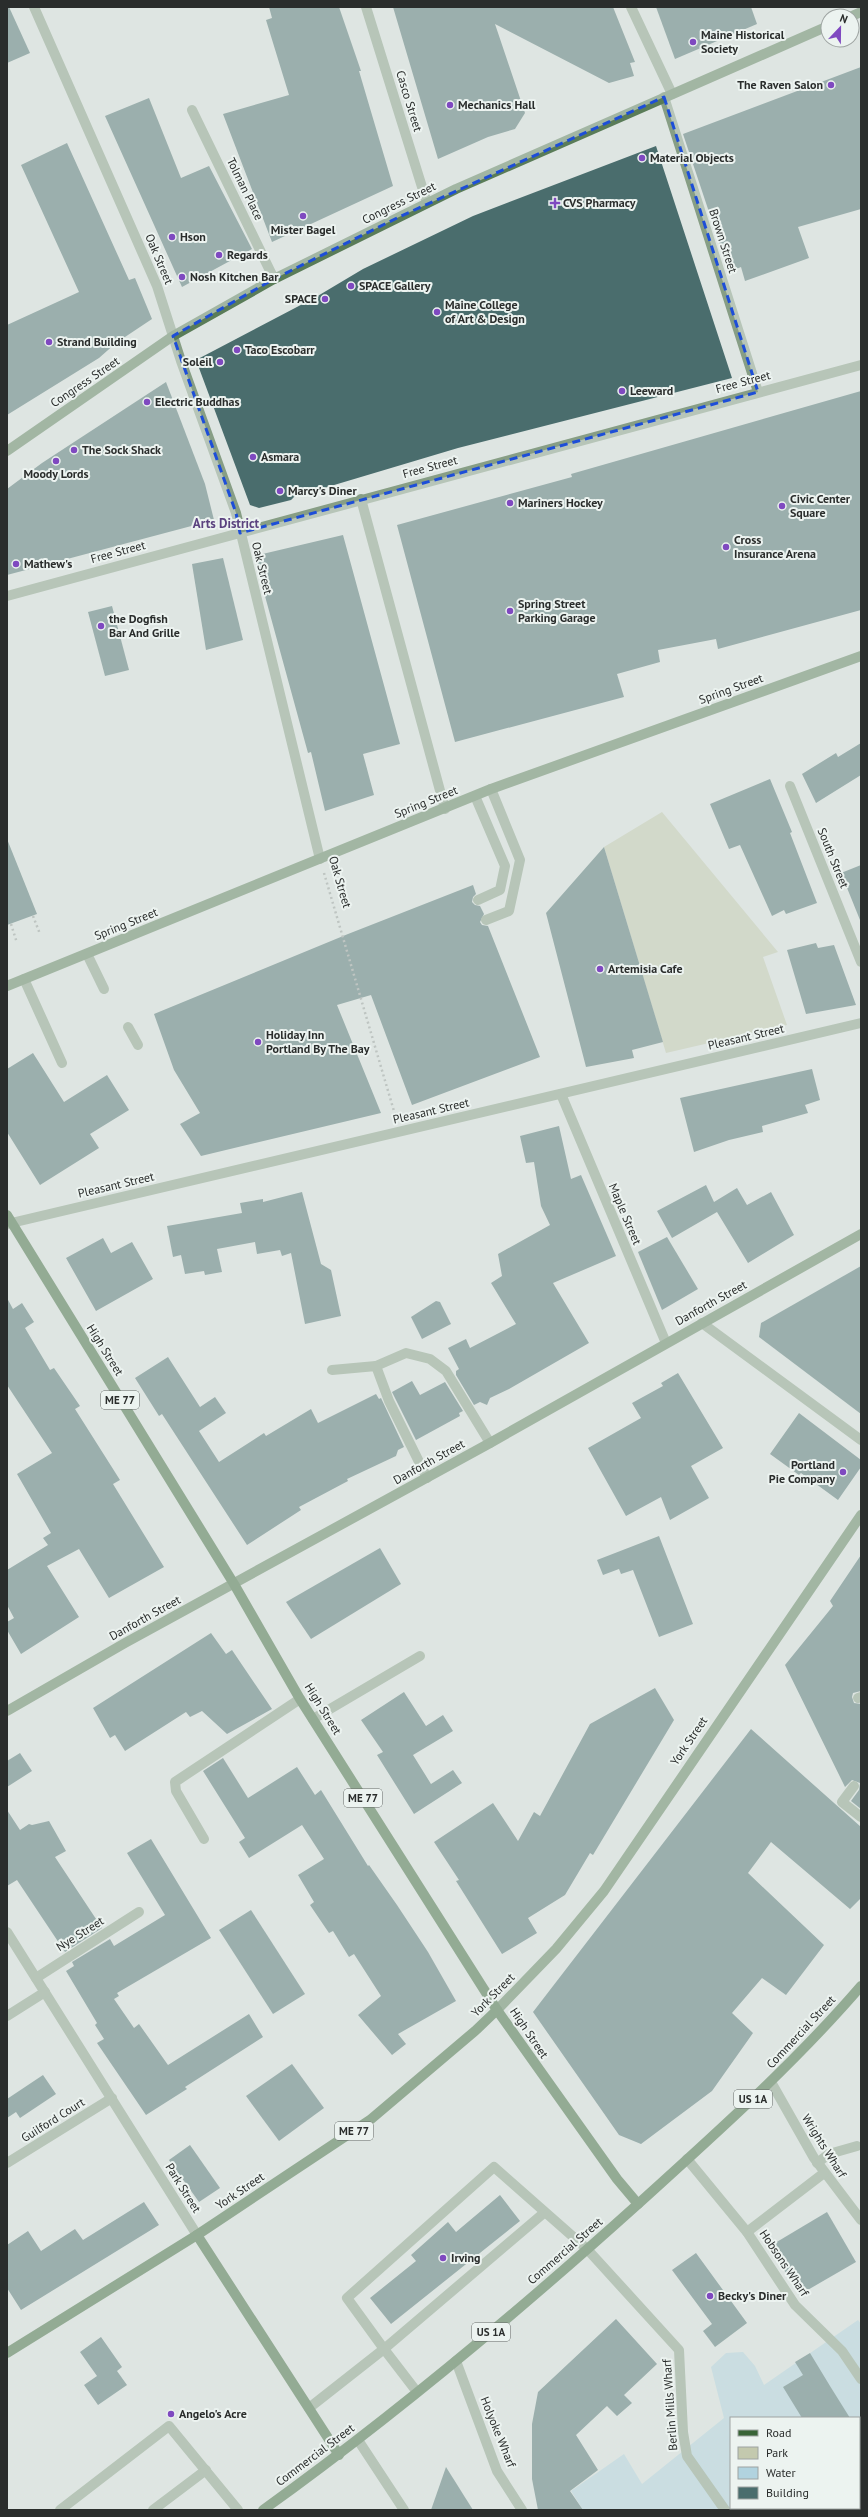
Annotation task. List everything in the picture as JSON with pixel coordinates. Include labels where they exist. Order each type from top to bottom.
[{"type":"main road","name":"High Street","points":[[9,1221],[234,1584],[300,1699],[497,2010],[603,2160],[638,2204]]},
{"type":"main road","name":"Commercial Street","points":[[262,2510],[340,2455],[456,2361],[587,2249],[688,2159],[771,2082],[861,1986]]},
{"type":"main road","name":"York Street","points":[[7,2353],[197,2236],[370,2120],[421,2079],[497,2010]]},
{"type":"main road","name":"Park Street","points":[[197,2236],[340,2455]]},
{"type":"street","name":"Oak Street","points":[[34,7],[157,286],[173,336],[236,513],[320,859]]},
{"type":"street","name":"Casco Street","points":[[366,7],[427,203]]},
{"type":"street","name":"Brown Street","points":[[631,7],[668,95],[758,392]]},
{"type":"street","name":"Congress Street","points":[[7,451],[173,336],[274,280],[427,203],[668,95],[820,29]]},
{"type":"street","name":"Tolman Place","points":[[192,110],[274,280]]},
{"type":"street","name":"Free Street","points":[[7,596],[361,499],[861,365]]},
{"type":"street","points":[[361,499],[445,809]]},
{"type":"street","name":"Spring Street","points":[[7,986],[491,789],[861,656]]},
{"type":"street","name":"South Street","points":[[790,786],[861,962]]},
{"type":"street","points":[[486,920],[509,911],[520,860],[491,789]]},
{"type":"street","points":[[475,796],[504,866],[500,890],[478,900]]},
{"type":"street","points":[[87,954],[104,989]]},
{"type":"street","points":[[24,979],[62,1063]]},
{"type":"street","name":"Pleasant Street","points":[[9,1221],[400,1132],[861,1023]]},
{"type":"street","points":[[128,1028],[138,1045]]},
{"type":"street","name":"Maple Street","points":[[561,1094],[666,1344]]},
{"type":"street","name":"Danforth Street","points":[[7,1711],[490,1443],[861,1234]]},
{"type":"street","points":[[702,1323],[861,1440]]},
{"type":"street","points":[[332,1370],[376,1366],[406,1353],[430,1359],[446,1371],[490,1443]]},
{"type":"street","points":[[376,1366],[389,1401],[427,1478]]},
{"type":"street","name":"York Street","points":[[497,2010],[556,1949],[604,1891],[861,1514]]},
{"type":"street","points":[[313,1719],[420,1656]]},
{"type":"street","points":[[204,1838],[176,1791],[175,1782],[300,1699]]},
{"type":"street","points":[[854,1786],[842,1802],[861,1818]]},
{"type":"street","name":"Nye Street","points":[[36,1978],[139,1912]]},
{"type":"street","name":"Park Street","points":[[7,1932],[197,2236]]},
{"type":"street","points":[[7,2016],[45,1992]]},
{"type":"street","name":"Wrights Wharf","points":[[771,2082],[824,2173],[861,2220]]},
{"type":"street","name":"Guilford Court","points":[[7,2162],[112,2098]]},
{"type":"street","points":[[818,2163],[829,2154],[856,2146]]},
{"type":"street","name":"Hobsons Wharf","points":[[688,2159],[747,2232],[795,2305],[842,2351],[861,2380]]},
{"type":"street","name":"Berlin Mills Wharf","points":[[384,2349],[347,2298],[494,2167],[587,2249],[679,2350],[683,2432],[687,2456],[725,2510]]},
{"type":"street","points":[[747,2232],[824,2173]]},
{"type":"street","points":[[309,2408],[384,2349],[545,2212]]},
{"type":"street","points":[[384,2349],[417,2392]]},
{"type":"street","name":"Holyoke Wharf","points":[[456,2361],[498,2471],[522,2510]]},
{"type":"street","points":[[60,2510],[169,2426],[238,2510]]},
{"type":"street","points":[[358,2440],[404,2510]]},
{"type":"street","points":[[153,2510],[206,2470]]},
{"type":"path","name":"Oak Street","points":[[320,859],[400,1132]]},
{"type":"path","points":[[33,916],[40,934]]},
{"type":"path","points":[[10,924],[17,943]]},
{"type":"highlighted area","points":[[664,97],[758,392],[240,533],[236,513],[173,336],[274,279],[399,217]]},
{"type":"green space","points":[[662,812],[778,952],[763,957],[787,1025],[666,1053],[604,847]]},
{"type":"water","points":[[858,2320],[861,2324],[861,2510],[583,2510],[571,2491],[624,2454],[642,2484],[724,2418],[711,2367],[726,2353],[743,2352],[755,2366],[764,2385]]},
{"type":"building","points":[[7,7],[9,7],[30,53],[7,63]]},
{"type":"building","points":[[269,7],[339,7],[361,71],[359,71],[393,186],[272,242],[223,114],[289,95],[266,20],[272,18]]},
{"type":"building","points":[[393,7],[613,7],[635,62],[630,63],[634,76],[609,83],[495,24],[525,113],[515,129],[488,137],[438,159]]},
{"type":"building","name":"Maine Historical Society","points":[[656,7],[751,7],[757,24],[675,59]]},
{"type":"building","points":[[861,67],[861,209],[798,227],[809,258],[745,281],[741,267],[729,272],[683,134]]},
{"type":"building","points":[[149,98],[181,178],[209,166],[252,249],[182,287],[105,116]]},
{"type":"building","points":[[67,143],[129,280],[135,278],[152,319],[116,343],[99,358],[7,415],[7,325],[79,292],[21,165]]},
{"type":"building","points":[[656,146],[732,378],[458,448],[294,497],[291,500],[259,508],[250,505],[196,360],[316,297],[363,269],[473,216]]},
{"type":"building","points":[[166,382],[205,484],[214,520],[7,575],[7,489],[42,463]]},
{"type":"building","points":[[861,391],[861,610],[718,649],[716,639],[658,650],[660,662],[617,674],[624,697],[455,742],[397,525],[572,477],[571,474]]},
{"type":"building","points":[[343,535],[400,744],[363,754],[374,795],[325,811],[311,752],[308,753],[254,556]]},
{"type":"building","points":[[223,558],[243,640],[206,650],[192,564]]},
{"type":"building","points":[[112,606],[129,670],[105,676],[88,612]]},
{"type":"building","points":[[861,743],[861,775],[816,803],[802,774],[836,753],[838,757]]},
{"type":"building","points":[[770,779],[792,832],[790,833],[817,903],[786,914],[784,910],[772,916],[740,845],[729,849],[710,804]]},
{"type":"building","points":[[7,839],[37,914],[7,925]]},
{"type":"building","name":"Artemisia Cafe","points":[[604,847],[663,1042],[632,1050],[634,1058],[586,1067],[546,913]]},
{"type":"building","points":[[861,865],[861,920],[860,920],[841,873]]},
{"type":"building","points":[[473,885],[476,894],[473,897],[472,902],[475,905],[480,906],[484,914],[480,922],[482,925],[488,926],[540,1057],[412,1105],[371,995],[337,1005],[381,1113],[201,1156],[180,1124],[200,1113],[174,1070],[154,1014],[348,934]]},
{"type":"building","points":[[816,943],[818,948],[834,945],[856,1005],[806,1014],[787,950]]},
{"type":"building","points":[[33,1053],[64,1102],[107,1075],[129,1110],[90,1134],[99,1148],[40,1185],[7,1132],[7,1069]]},
{"type":"building","points":[[812,1069],[820,1100],[805,1105],[808,1113],[762,1126],[763,1132],[729,1140],[694,1152],[680,1098]]},
{"type":"building","points":[[559,1126],[571,1179],[581,1175],[616,1256],[553,1283],[589,1343],[509,1389],[490,1398],[487,1405],[480,1402],[474,1405],[456,1375],[456,1371],[459,1369],[448,1348],[466,1339],[470,1348],[516,1324],[491,1283],[502,1276],[498,1254],[550,1225],[541,1206],[534,1162],[526,1163],[520,1136]]},
{"type":"building","points":[[706,1185],[714,1202],[737,1188],[747,1205],[771,1192],[794,1235],[748,1263],[717,1212],[672,1238],[657,1211]]},
{"type":"building","points":[[302,1192],[321,1264],[331,1270],[341,1316],[305,1324],[291,1253],[282,1256],[280,1250],[257,1254],[255,1242],[217,1249],[222,1272],[205,1275],[204,1271],[185,1274],[181,1255],[173,1257],[167,1226],[242,1213],[240,1203],[263,1199],[263,1202]]},
{"type":"building","points":[[667,1237],[698,1289],[662,1310],[638,1252]]},
{"type":"building","points":[[103,1238],[111,1253],[132,1242],[153,1279],[96,1311],[66,1258]]},
{"type":"building","points":[[861,1266],[861,1414],[759,1337],[761,1323]]},
{"type":"building","points":[[7,1298],[13,1309],[22,1303],[34,1322],[25,1328],[50,1370],[54,1368],[80,1406],[75,1409],[120,1480],[113,1484],[164,1567],[109,1598],[79,1549],[47,1566],[79,1617],[21,1654],[7,1630],[7,1622],[14,1618],[7,1605],[7,1570],[48,1545],[43,1538],[51,1533],[17,1474],[52,1453],[7,1385]]},
{"type":"building","points":[[436,1301],[440,1302],[451,1324],[422,1339],[411,1317]]},
{"type":"building","points":[[168,1357],[200,1407],[215,1397],[226,1413],[199,1431],[219,1462],[264,1433],[266,1436],[311,1409],[318,1423],[376,1394],[379,1399],[381,1398],[404,1447],[398,1450],[396,1456],[347,1479],[348,1481],[299,1507],[301,1510],[247,1545],[162,1414],[159,1416],[135,1378]]},
{"type":"building","points":[[678,1373],[723,1448],[691,1466],[709,1498],[670,1520],[661,1497],[626,1516],[588,1448],[641,1418],[632,1403],[663,1386],[661,1383]]},
{"type":"building","points":[[412,1381],[420,1395],[445,1382],[463,1411],[459,1413],[460,1416],[416,1440],[392,1392]]},
{"type":"building","points":[[799,1413],[861,1460],[861,1467],[838,1500],[801,1473],[799,1475],[770,1454]]},
{"type":"building","points":[[659,1536],[693,1624],[659,1637],[633,1570],[621,1574],[619,1569],[603,1575],[597,1560]]},
{"type":"building","points":[[380,1548],[401,1584],[311,1639],[286,1602]]},
{"type":"building","points":[[861,1555],[861,1691],[853,1693],[852,1697],[854,1703],[861,1704],[861,1809],[851,1801],[859,1790],[860,1783],[852,1780],[845,1787],[785,1665],[833,1606],[830,1601]]},
{"type":"building","points":[[211,1633],[226,1654],[232,1650],[272,1709],[227,1734],[202,1711],[190,1717],[186,1712],[125,1751],[115,1735],[110,1738],[93,1708]]},
{"type":"building","points":[[655,1688],[674,1720],[593,1855],[590,1853],[565,1895],[528,1918],[537,1933],[502,1954],[456,1881],[459,1880],[434,1842],[493,1803],[518,1841],[534,1812],[540,1816],[590,1724]]},
{"type":"building","points":[[404,1692],[426,1726],[443,1715],[453,1731],[413,1755],[431,1784],[453,1770],[462,1783],[414,1814],[377,1755],[383,1752],[361,1720]]},
{"type":"building","points":[[751,1729],[861,1827],[861,1898],[850,1909],[771,1842],[748,1873],[824,1945],[786,1995],[762,1978],[732,2013],[753,2033],[712,2091],[641,2144],[619,2135],[533,2012]]},
{"type":"building","points":[[20,1753],[32,1771],[7,1787],[7,1761]]},
{"type":"building","points":[[223,1758],[248,1798],[297,1767],[315,1795],[321,1790],[368,1866],[369,1865],[397,1905],[428,1952],[456,2001],[398,2034],[406,2044],[392,2055],[358,2015],[381,1996],[354,1954],[349,1957],[333,1931],[329,1933],[310,1905],[314,1902],[298,1875],[324,1859],[302,1825],[249,1858],[239,1842],[245,1838],[203,1771]]},
{"type":"building","points":[[7,1810],[20,1830],[29,1824],[32,1825],[49,1821],[66,1851],[55,1857],[102,1928],[65,1952],[17,1880],[7,1886]]},
{"type":"building","points":[[151,1839],[211,1938],[117,1993],[119,1996],[114,1999],[134,2028],[139,2024],[168,2065],[249,2014],[263,2037],[185,2087],[187,2089],[146,2115],[97,2043],[104,2039],[95,2025],[97,2023],[66,1971],[74,1966],[72,1962],[110,1939],[114,1946],[165,1915],[127,1853]]},
{"type":"building","points":[[251,1910],[305,1994],[273,2014],[219,1930]]},
{"type":"building","points":[[292,2064],[324,2108],[279,2141],[246,2096]]},
{"type":"building","points":[[43,2075],[56,2094],[20,2118],[16,2112],[7,2118],[7,2099]]},
{"type":"building","points":[[190,2145],[220,2188],[199,2202],[169,2160]]},
{"type":"building","name":"Irving","points":[[500,2195],[520,2221],[391,2324],[370,2298],[416,2261],[411,2255],[448,2222],[456,2232]]},
{"type":"building","points":[[144,2202],[159,2225],[21,2310],[7,2288],[7,2245],[28,2231],[41,2251],[75,2229],[83,2240]]},
{"type":"building","points":[[827,2212],[856,2262],[799,2295],[770,2246]]},
{"type":"building","name":"Becky's Diner","points":[[696,2253],[747,2323],[715,2347],[703,2331],[712,2324],[672,2270]]},
{"type":"building","points":[[616,2319],[657,2364],[624,2395],[632,2403],[617,2416],[607,2406],[576,2435],[598,2470],[570,2491],[583,2510],[538,2510],[532,2479],[532,2424],[538,2392]]},
{"type":"building","points":[[101,2337],[122,2367],[117,2371],[127,2385],[98,2405],[84,2385],[97,2376],[80,2352]]},
{"type":"building","points":[[810,2353],[849,2417],[801,2417],[783,2387],[803,2375],[795,2362]]},
{"type":"building","points":[[446,2467],[473,2510],[431,2510]]},
{"type":"place","name":"Maine Historical Society","points":[[693,42]]},
{"type":"place","name":"The Raven Salon","points":[[831,85]]},
{"type":"place","name":"Mechanics Hall","points":[[450,105]]},
{"type":"place","name":"Material Objects","points":[[642,158]]},
{"type":"place","name":"CVS Pharmacy","points":[[555,203]]},
{"type":"place","name":"Mister Bagel","points":[[303,216]]},
{"type":"place","name":"Hson","points":[[172,237]]},
{"type":"place","name":"Regards","points":[[219,255]]},
{"type":"place","name":"Nosh Kitchen Bar","points":[[182,277]]},
{"type":"place","name":"SPACE Gallery","points":[[351,286]]},
{"type":"place","name":"SPACE","points":[[325,299]]},
{"type":"place","name":"Maine College of Art & Design","points":[[437,312]]},
{"type":"place","name":"Strand Building","points":[[49,342]]},
{"type":"place","name":"Taco Escobarr","points":[[237,350]]},
{"type":"place","name":"Soleil","points":[[220,362]]},
{"type":"place","name":"Leeward","points":[[622,391]]},
{"type":"place","name":"Electric Buddhas","points":[[147,402]]},
{"type":"place","name":"The Sock Shack","points":[[74,450]]},
{"type":"place","name":"Asmara","points":[[253,457]]},
{"type":"place","name":"Moody Lords","points":[[56,461]]},
{"type":"place","name":"Marcy's Diner","points":[[280,491]]},
{"type":"place","name":"Mariners Hockey","points":[[510,503]]},
{"type":"place","name":"Civic Center Square","points":[[782,506]]},
{"type":"place","name":"Cross Insurance Arena","points":[[726,547]]},
{"type":"place","name":"Mathew's","points":[[16,564]]},
{"type":"place","name":"Spring Street Parking Garage","points":[[510,611]]},
{"type":"place","name":"the Dogfish Bar And Grille","points":[[101,626]]},
{"type":"place","name":"Artemisia Cafe","points":[[600,969]]},
{"type":"place","name":"Holiday Inn Portland By The Bay","points":[[258,1042]]},
{"type":"place","name":"Portland Pie Company","points":[[843,1472]]},
{"type":"place","name":"Irving","points":[[443,2258]]},
{"type":"place","name":"Becky's Diner","points":[[710,2296]]},
{"type":"place","name":"Angelo's Acre","points":[[171,2414]]},
{"type":"district","name":"Arts District","points":[[226,523]]}]
